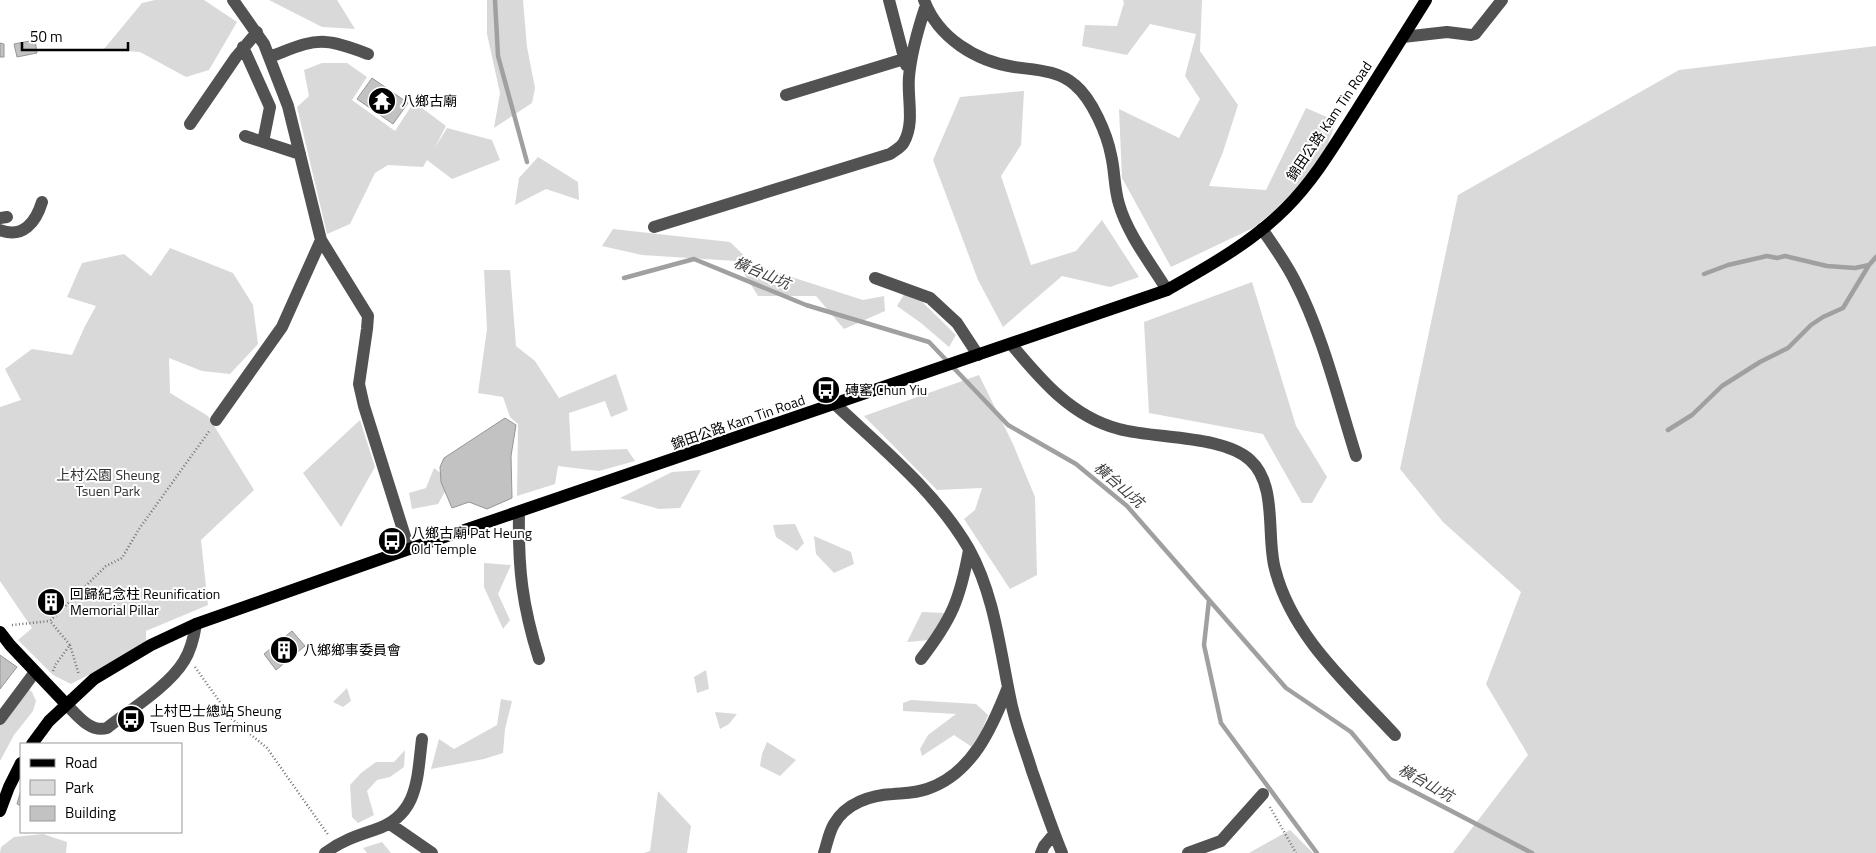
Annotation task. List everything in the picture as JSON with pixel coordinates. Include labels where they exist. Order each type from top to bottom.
[{"type":"main road","name":"錦田公路 Kam Tin Road","points":[[33,743],[49,721],[94,680],[151,645],[196,624],[409,549],[836,405],[1167,290],[1214,264],[1262,229],[1287,207],[1318,170],[1426,0]]},
{"type":"main road","points":[[0,632],[66,704]]},
{"type":"main road","points":[[0,811],[8,787],[20,765]]},
{"type":"street","points":[[233,0],[257,32],[288,106],[321,240],[368,316],[359,384],[364,406],[409,549]]},
{"type":"street","points":[[889,0],[909,76]]},
{"type":"street","points":[[1403,37],[1447,32],[1475,34],[1502,0]]},
{"type":"street","points":[[654,227],[890,154],[899,149],[908,131],[910,117],[909,76],[913,46],[925,3]]},
{"type":"street","points":[[925,3],[939,28],[974,54],[1000,64],[1051,72],[1063,76],[1083,92],[1099,123],[1111,154],[1118,204],[1124,218],[1167,290]]},
{"type":"street","points":[[190,124],[243,48],[257,32]]},
{"type":"street","points":[[269,57],[307,44],[324,41],[333,42],[368,54]]},
{"type":"street","points":[[243,48],[270,107],[264,142]]},
{"type":"street","points":[[786,95],[904,59]]},
{"type":"street","points":[[244,136],[300,154]]},
{"type":"street","points":[[0,230],[10,232],[23,230],[31,225],[38,214],[42,202]]},
{"type":"street","points":[[1262,229],[1282,258],[1306,306],[1328,365],[1356,456]]},
{"type":"street","points":[[216,420],[282,326],[321,240]]},
{"type":"street","points":[[875,278],[930,298],[958,323],[978,355]]},
{"type":"street","points":[[1011,344],[1058,396],[1077,410],[1096,420],[1118,429],[1226,447],[1251,461],[1259,472],[1265,488],[1272,522],[1270,549],[1275,571],[1291,612],[1335,672],[1395,735]]},
{"type":"street","points":[[836,405],[903,468],[936,503],[969,550],[981,576],[995,619],[1008,687],[1019,731],[1062,853]]},
{"type":"street","points":[[519,512],[518,554],[521,587],[529,626],[539,659]]},
{"type":"street","points":[[921,659],[941,634],[953,611],[962,587],[969,550]]},
{"type":"street","points":[[66,704],[89,726],[100,730],[107,728],[169,679],[184,662],[192,644],[196,624]]},
{"type":"street","points":[[0,720],[35,672]]},
{"type":"street","points":[[824,853],[834,823],[856,803],[872,797],[928,789],[960,770],[975,753],[993,725],[1008,687]]},
{"type":"street","points":[[334,851],[356,835],[390,824],[411,803],[418,778],[422,739]]},
{"type":"street","points":[[1188,853],[1221,841],[1263,794]]},
{"type":"street","points":[[390,824],[432,853]]},
{"type":"street","points":[[1041,853],[1054,834]]},
{"type":"path","points":[[12,625],[50,621],[106,566],[122,558],[139,529],[216,420]]},
{"type":"path","points":[[50,621],[70,646],[79,675]]},
{"type":"path","points":[[52,674],[56,664],[70,646]]},
{"type":"path","points":[[187,655],[232,719],[267,748],[334,851]]},
{"type":"path","points":[[1263,794],[1296,853]]},
{"type":"green space","points":[[155,0],[204,0],[237,22],[209,70],[186,77],[140,52],[104,49],[142,3]]},
{"type":"green space","points":[[269,0],[337,0],[355,29],[322,27]]},
{"type":"green space","points":[[487,0],[523,0],[527,47],[535,88],[532,103],[494,128],[500,93],[487,34]]},
{"type":"green space","points":[[1123,0],[1202,0],[1200,51],[1238,105],[1223,152],[1209,186],[1266,190],[1306,108],[1336,121],[1316,177],[1253,228],[1171,267],[1122,178],[1119,109],[1179,138],[1200,99],[1185,76],[1196,34],[1150,24],[1127,55],[1082,46],[1085,25],[1117,26],[1124,3]]},
{"type":"green space","points":[[1876,46],[1876,853],[1453,853],[1528,755],[1486,684],[1521,592],[1443,522],[1400,469],[1458,195],[1679,70]]},
{"type":"green space","points":[[322,63],[347,63],[367,77],[352,100],[395,131],[414,102],[446,126],[434,149],[447,128],[492,140],[500,160],[452,179],[427,160],[423,167],[388,165],[375,173],[350,224],[327,234],[297,107],[309,96],[304,70]]},
{"type":"green space","points":[[1024,91],[1021,145],[1001,176],[1031,265],[1076,251],[1102,220],[1139,277],[1110,287],[1062,276],[1003,327],[978,280],[933,160],[960,97]]},
{"type":"green space","points":[[538,157],[578,182],[579,200],[546,189],[515,205],[519,178]]},
{"type":"green space","points":[[613,229],[730,242],[754,265],[863,300],[884,296],[885,311],[844,329],[816,296],[758,296],[736,261],[642,255],[602,246]]},
{"type":"green space","name":"上村公園 Sheung Tsuen Park","points":[[170,248],[233,273],[253,305],[258,344],[230,374],[202,371],[169,358],[170,393],[208,416],[254,490],[201,540],[208,605],[146,631],[146,645],[71,684],[53,675],[18,640],[32,628],[0,581],[0,407],[21,400],[5,369],[32,349],[72,355],[96,306],[67,297],[82,263],[124,254],[151,276]]},
{"type":"green space","points":[[484,270],[510,270],[516,346],[535,361],[559,398],[616,374],[628,410],[611,417],[605,401],[569,413],[571,451],[627,449],[635,461],[599,471],[558,466],[555,484],[517,496],[518,424],[510,417],[503,397],[478,393],[487,329]]},
{"type":"green space","points":[[1252,282],[1296,426],[1327,477],[1312,503],[1302,503],[1263,434],[1149,413],[1144,322]]},
{"type":"green space","points":[[908,288],[956,335],[949,347],[921,323],[897,306]]},
{"type":"green space","points":[[979,375],[1013,444],[1035,497],[1037,575],[1010,589],[964,519],[975,510],[982,488],[937,490],[864,416]]},
{"type":"green space","points":[[360,420],[375,467],[341,527],[303,473]]},
{"type":"green space","points":[[434,468],[451,481],[438,504],[412,509],[409,493],[426,488]]},
{"type":"green space","points":[[701,470],[680,508],[659,509],[620,498],[672,472]]},
{"type":"green space","points":[[795,524],[804,543],[797,551],[776,537],[773,525]]},
{"type":"green space","points":[[814,536],[851,552],[854,564],[834,573],[816,554]]},
{"type":"green space","points":[[484,563],[511,565],[498,594],[510,620],[503,629],[484,587]]},
{"type":"green space","points":[[922,612],[947,613],[930,640],[907,642]]},
{"type":"green space","points":[[706,670],[709,689],[697,693],[694,677]]},
{"type":"green space","points":[[22,683],[32,692],[36,701],[33,711],[14,735],[0,761],[0,715]]},
{"type":"green space","points":[[347,688],[351,701],[343,707],[333,702]]},
{"type":"green space","points":[[501,699],[512,701],[505,729],[503,753],[484,759],[431,769],[439,739],[454,749],[497,725]]},
{"type":"green space","points":[[911,700],[976,704],[988,715],[981,733],[972,747],[954,735],[922,756],[920,749],[928,735],[956,714],[903,711],[903,703]]},
{"type":"green space","points":[[715,712],[737,714],[729,724],[720,729]]},
{"type":"green space","points":[[767,742],[796,760],[780,776],[760,766]]},
{"type":"green space","points":[[405,750],[404,767],[390,777],[377,780],[367,791],[374,815],[358,823],[352,817],[350,785],[361,773],[376,762],[394,762]]},
{"type":"green space","points":[[658,791],[691,826],[687,853],[644,853],[650,851]]},
{"type":"green space","points":[[1290,830],[1313,853],[1249,853]]},
{"type":"green space","points":[[43,834],[67,842],[66,853],[0,853],[1,847],[14,837]]},
{"type":"green space","points":[[382,842],[391,853],[367,853],[363,848]]},
{"type":"building","points":[[35,40],[37,53],[17,57],[14,44]]},
{"type":"building","points":[[0,43],[4,44],[4,57],[0,57]]},
{"type":"building","name":"八鄉古廟","points":[[372,78],[408,103],[393,124],[357,99]]},
{"type":"building","points":[[505,418],[516,425],[511,456],[512,498],[487,509],[469,502],[452,508],[441,482],[440,467],[444,458]]},
{"type":"building","name":"回歸紀念柱 Reunification Memorial Pillar","points":[[53,590],[63,604],[50,614],[39,601]]},
{"type":"building","name":"八鄉鄉事委員會","points":[[292,631],[305,646],[276,670],[264,654]]},
{"type":"building","points":[[0,655],[17,667],[0,689]]},
{"type":"building","points":[[20,794],[20,806],[17,804]]},
{"type":"waterway","points":[[495,0],[498,56],[527,162]]},
{"type":"waterway","points":[[1704,274],[1728,265],[1767,256],[1777,258],[1785,256],[1827,266],[1855,268],[1869,265]]},
{"type":"waterway","points":[[1668,430],[1692,415],[1722,386],[1760,362],[1788,348],[1811,325],[1843,308],[1869,265],[1876,257]]},
{"type":"waterway","name":"橫台山坑","points":[[624,278],[694,259],[806,305],[929,342],[1008,425],[1076,464],[1127,506],[1286,688],[1351,732],[1390,779],[1532,853]]},
{"type":"waterway","points":[[1209,600],[1204,645],[1221,723],[1317,853]]},
{"type":"place","name":"八鄉古廟","points":[[382,101]]},
{"type":"place","name":"磚窰 Chun Yiu","points":[[826,390]]},
{"type":"place","name":"八鄉古廟 Pat Heung Old Temple","points":[[392,541]]},
{"type":"place","name":"回歸紀念柱 Reunification Memorial Pillar","points":[[51,602]]},
{"type":"place","name":"八鄉鄉事委員會","points":[[284,650]]},
{"type":"place","name":"上村巴士總站 Sheung Tsuen Bus Terminus","points":[[131,719]]}]
